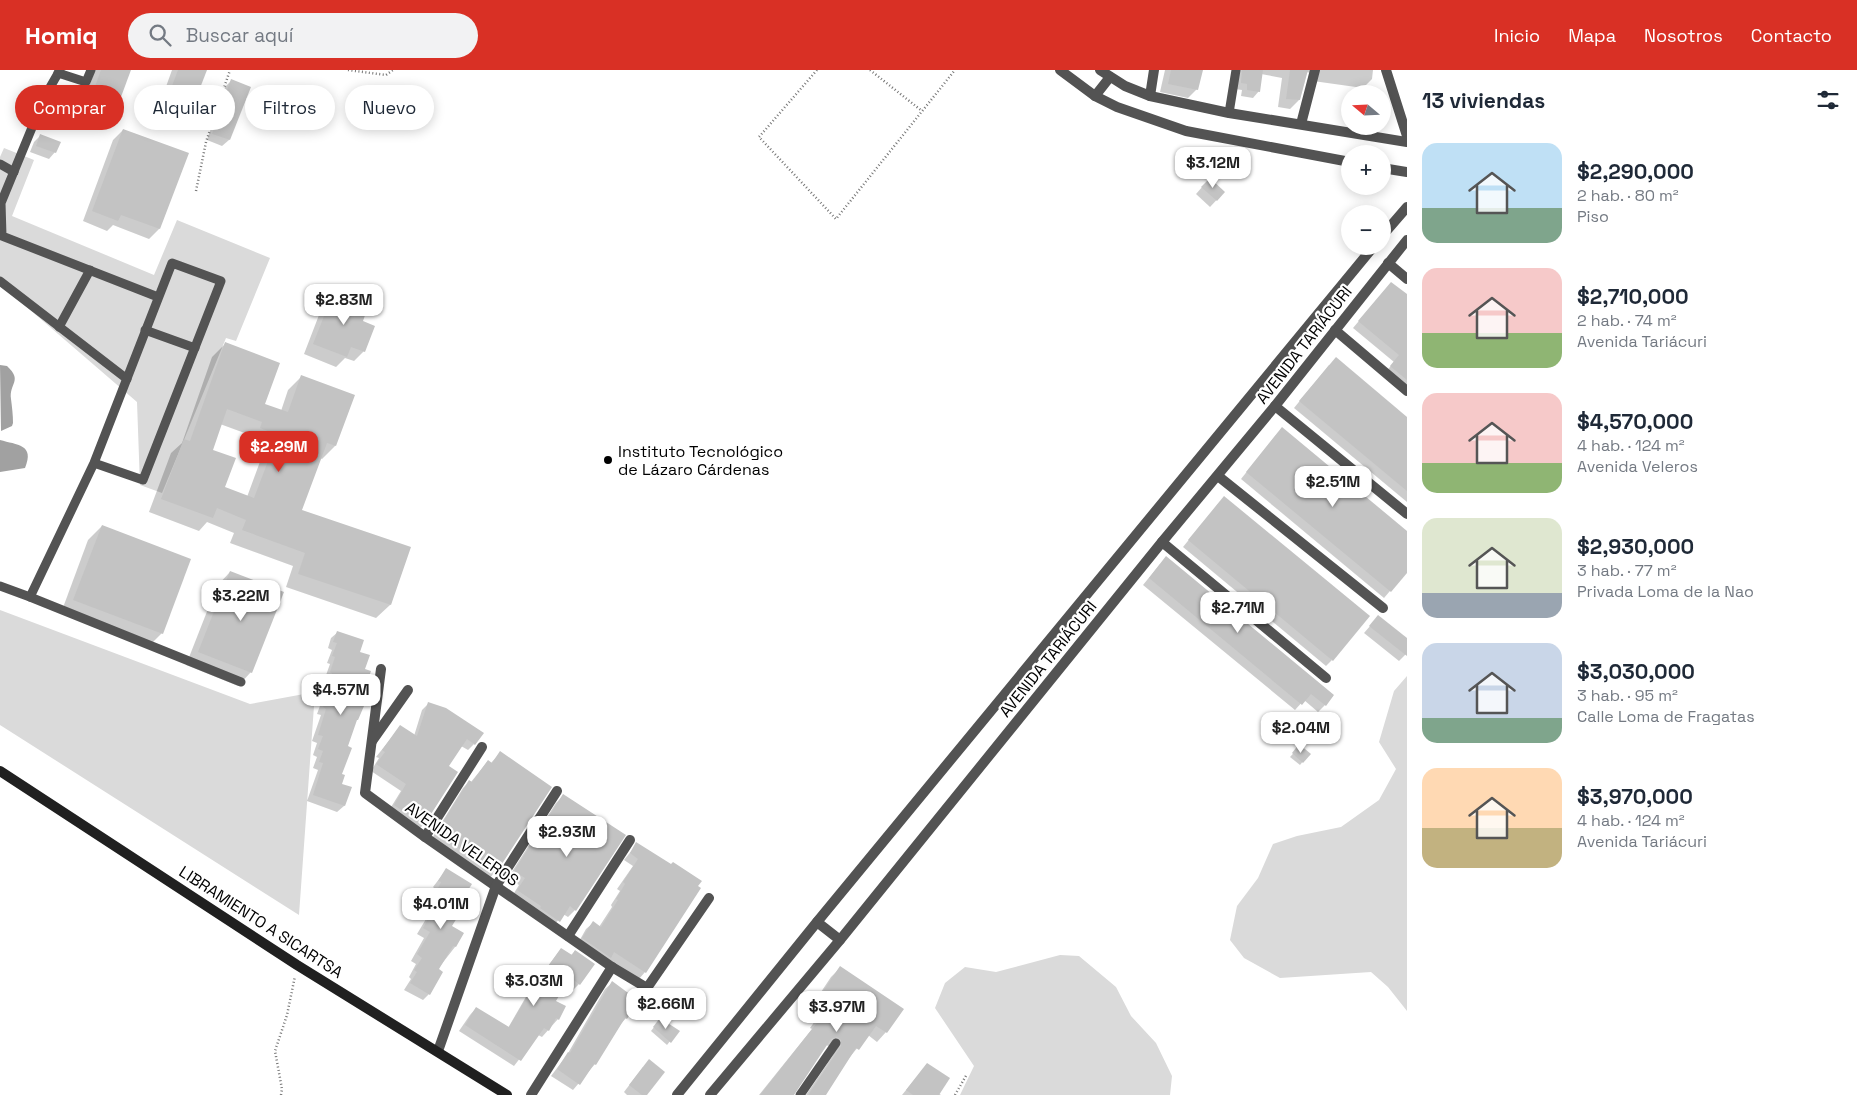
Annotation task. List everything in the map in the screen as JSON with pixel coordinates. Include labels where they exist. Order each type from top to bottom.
[{"type":"main road","name":"LIBRAMIENTO A SICARTSA","points":[[0,771],[297,965],[507,1095]]},
{"type":"street","points":[[1060,70],[1095,96],[1117,107],[1186,131],[1341,160]]},
{"type":"street","points":[[1100,70],[1125,86],[1150,96],[1229,113],[1407,142]]},
{"type":"street","points":[[1150,96],[1154,70]]},
{"type":"street","points":[[1301,124],[1315,70]]},
{"type":"street","points":[[1386,70],[1407,136]]},
{"type":"street","points":[[1095,96],[1110,76]]},
{"type":"street","points":[[1391,169],[1407,172]]},
{"type":"street","points":[[1391,226],[1407,207]]},
{"type":"street","name":"AVENIDA TARIÁCURI","points":[[710,1095],[840,940],[1162,542],[1275,406],[1407,240]]},
{"type":"street","name":"AVENIDA TARIÁCURI","points":[[677,1095],[817,922],[1367,255]]},
{"type":"street","points":[[1388,263],[1407,279]]},
{"type":"street","points":[[1335,330],[1407,391]]},
{"type":"street","points":[[1275,406],[1407,514]]},
{"type":"street","points":[[1218,476],[1383,608]]},
{"type":"street","points":[[1162,542],[1326,678]]},
{"type":"street","name":"AVENIDA VELEROS","points":[[381,669],[365,793],[424,837],[612,967],[647,988],[709,898]]},
{"type":"street","points":[[371,742],[408,690]]},
{"type":"street","points":[[424,837],[482,747]]},
{"type":"street","points":[[438,1051],[496,886],[557,791]]},
{"type":"street","points":[[568,936],[630,840]]},
{"type":"street","points":[[817,922],[840,940]]},
{"type":"street","points":[[530,1095],[612,967]]},
{"type":"lane","points":[[91,70],[86,82],[59,72],[45,96],[0,203],[2,236],[158,297]]},
{"type":"lane","points":[[1229,113],[1236,70]]},
{"type":"lane","points":[[0,164],[14,172]]},
{"type":"lane","points":[[30,597],[94,464],[172,263],[221,281],[143,480],[94,464]]},
{"type":"lane","points":[[60,327],[90,270]]},
{"type":"lane","points":[[0,281],[127,379]]},
{"type":"lane","points":[[145,330],[195,348]]},
{"type":"lane","points":[[0,586],[241,682]]},
{"type":"lane","points":[[800,1095],[836,1044]]},
{"type":"path","points":[[196,191],[206,142],[230,70]]},
{"type":"path","points":[[348,70],[386,75],[393,70]]},
{"type":"path","points":[[817,70],[759,138],[836,219],[954,70]]},
{"type":"path","points":[[870,70],[922,110]]},
{"type":"path","points":[[281,1095],[282,1089],[275,1051],[287,1015],[297,965]]},
{"type":"path","points":[[955,1095],[967,1074]]},
{"type":"shaded area","points":[[4,148],[34,160],[12,216],[154,275],[177,220],[270,258],[236,341],[226,338],[162,493],[140,485],[137,402],[0,284],[0,157]]},
{"type":"shaded area","points":[[0,365],[7,366],[12,371],[15,379],[11,394],[13,423],[12,426],[1,431]]},
{"type":"shaded area","points":[[0,440],[18,445],[26,450],[28,454],[25,468],[0,472]]},
{"type":"shaded area","points":[[0,610],[250,704],[315,692],[299,915],[0,725]]},
{"type":"shaded area","points":[[1407,676],[1407,1011],[1388,987],[1371,972],[1280,978],[1244,958],[1230,940],[1237,906],[1258,878],[1273,844],[1297,836],[1341,827],[1379,800],[1396,769],[1379,742],[1394,691]]},
{"type":"shaded area","points":[[1060,955],[1079,956],[1116,987],[1131,1016],[1156,1043],[1172,1076],[1170,1095],[960,1095],[974,1066],[935,1008],[945,983],[965,967],[996,972]]},
{"type":"building","points":[[101,70],[131,70],[124,89],[124,85],[96,85]]},
{"type":"building","points":[[178,70],[207,70],[201,85],[172,85]]},
{"type":"building","points":[[1171,70],[1203,70],[1198,90],[1168,84]]},
{"type":"building","points":[[1242,70],[1263,70],[1260,92],[1247,90],[1247,84],[1241,83]]},
{"type":"building","points":[[1290,70],[1308,70],[1300,100],[1286,99]]},
{"type":"building","points":[[231,79],[246,85],[245,102],[235,127],[235,85],[229,85]]},
{"type":"building","points":[[123,130],[189,153],[160,229],[121,215],[118,221],[92,211]]},
{"type":"building","points":[[213,130],[234,130],[230,140],[212,134]]},
{"type":"building","points":[[40,134],[61,142],[56,153],[36,146]]},
{"type":"building","points":[[1210,178],[1225,192],[1217,201],[1201,187]]},
{"type":"building","points":[[1391,282],[1407,294],[1407,380],[1390,366],[1399,355],[1358,321]]},
{"type":"building","points":[[334,291],[369,304],[363,321],[375,326],[365,352],[351,347],[347,357],[313,344]]},
{"type":"building","points":[[225,342],[280,363],[265,404],[288,412],[301,375],[355,395],[336,446],[327,443],[302,510],[411,547],[391,605],[298,574],[305,553],[242,530],[246,520],[217,508],[213,518],[161,499],[184,439],[190,441]],"holes":[[[227,409],[262,422],[260,428],[278,435],[254,498],[225,487],[236,458],[213,450]]]},
{"type":"building","points":[[1336,357],[1407,417],[1407,491],[1299,401]]},
{"type":"building","points":[[1282,427],[1407,531],[1407,573],[1391,592],[1246,472]]},
{"type":"building","points":[[1224,496],[1370,616],[1333,661],[1188,540]]},
{"type":"building","points":[[102,525],[191,559],[163,634],[73,600]]},
{"type":"building","points":[[1166,556],[1334,695],[1326,706],[1311,694],[1302,705],[1149,578]]},
{"type":"building","points":[[230,571],[284,592],[252,673],[198,652]]},
{"type":"building","points":[[1378,615],[1407,638],[1407,656],[1369,626]]},
{"type":"building","points":[[337,631],[364,640],[360,652],[370,655],[365,669],[371,671],[360,704],[364,706],[348,746],[352,748],[342,774],[345,775],[342,784],[352,787],[345,806],[313,795],[323,763],[319,762],[323,751],[318,749],[323,736],[318,735],[326,709],[323,707],[331,683],[329,682],[332,673],[330,672],[335,657],[332,656],[337,643],[333,642]]},
{"type":"building","points":[[428,702],[446,708],[484,733],[475,745],[467,739],[449,766],[458,772],[424,825],[394,805],[406,784],[376,764],[385,752],[382,750],[400,725],[417,736]]},
{"type":"building","points":[[1299,744],[1311,754],[1303,763],[1292,753]]},
{"type":"building","points":[[500,751],[552,787],[496,873],[436,833],[469,780],[472,782],[488,760],[492,763]]},
{"type":"building","points":[[563,794],[626,835],[576,911],[570,906],[560,922],[517,890],[525,878],[514,871]]},
{"type":"building","points":[[636,842],[671,864],[673,862],[702,881],[698,886],[701,888],[646,973],[614,952],[611,958],[582,938],[593,921],[601,927],[618,900],[616,899],[625,884],[623,882],[638,859],[630,853]]},
{"type":"building","points":[[446,868],[472,884],[463,898],[468,900],[452,926],[464,933],[456,947],[453,946],[439,969],[443,972],[430,995],[410,983],[417,972],[414,970],[422,958],[417,954],[430,932],[423,928],[432,912],[427,910],[441,882],[438,881]]},
{"type":"building","points":[[561,948],[572,955],[575,950],[595,964],[580,985],[570,977],[556,1001],[566,1006],[559,1020],[556,1018],[549,1031],[544,1028],[521,1061],[465,1025],[476,1007],[509,1027],[544,968],[546,969]]},
{"type":"building","points":[[840,966],[904,1009],[887,1033],[876,1026],[859,1050],[856,1048],[826,1095],[808,1095],[841,1046],[841,1040],[837,1037],[831,1039],[794,1095],[760,1095],[820,1019],[833,997],[823,991]]},
{"type":"building","points":[[612,981],[639,1001],[627,1019],[625,1018],[596,1065],[594,1064],[580,1085],[557,1069],[568,1052],[570,1053]]},
{"type":"building","points":[[660,1018],[680,1031],[671,1043],[653,1027]]},
{"type":"building","points":[[649,1059],[665,1072],[647,1095],[642,1095],[629,1085]]},
{"type":"building","points":[[927,1063],[950,1078],[939,1095],[913,1095],[906,1090]]},
{"type":"place","name":"Instituto Tecnológico de Lázaro Cárdenas","points":[[608,460]]}]
